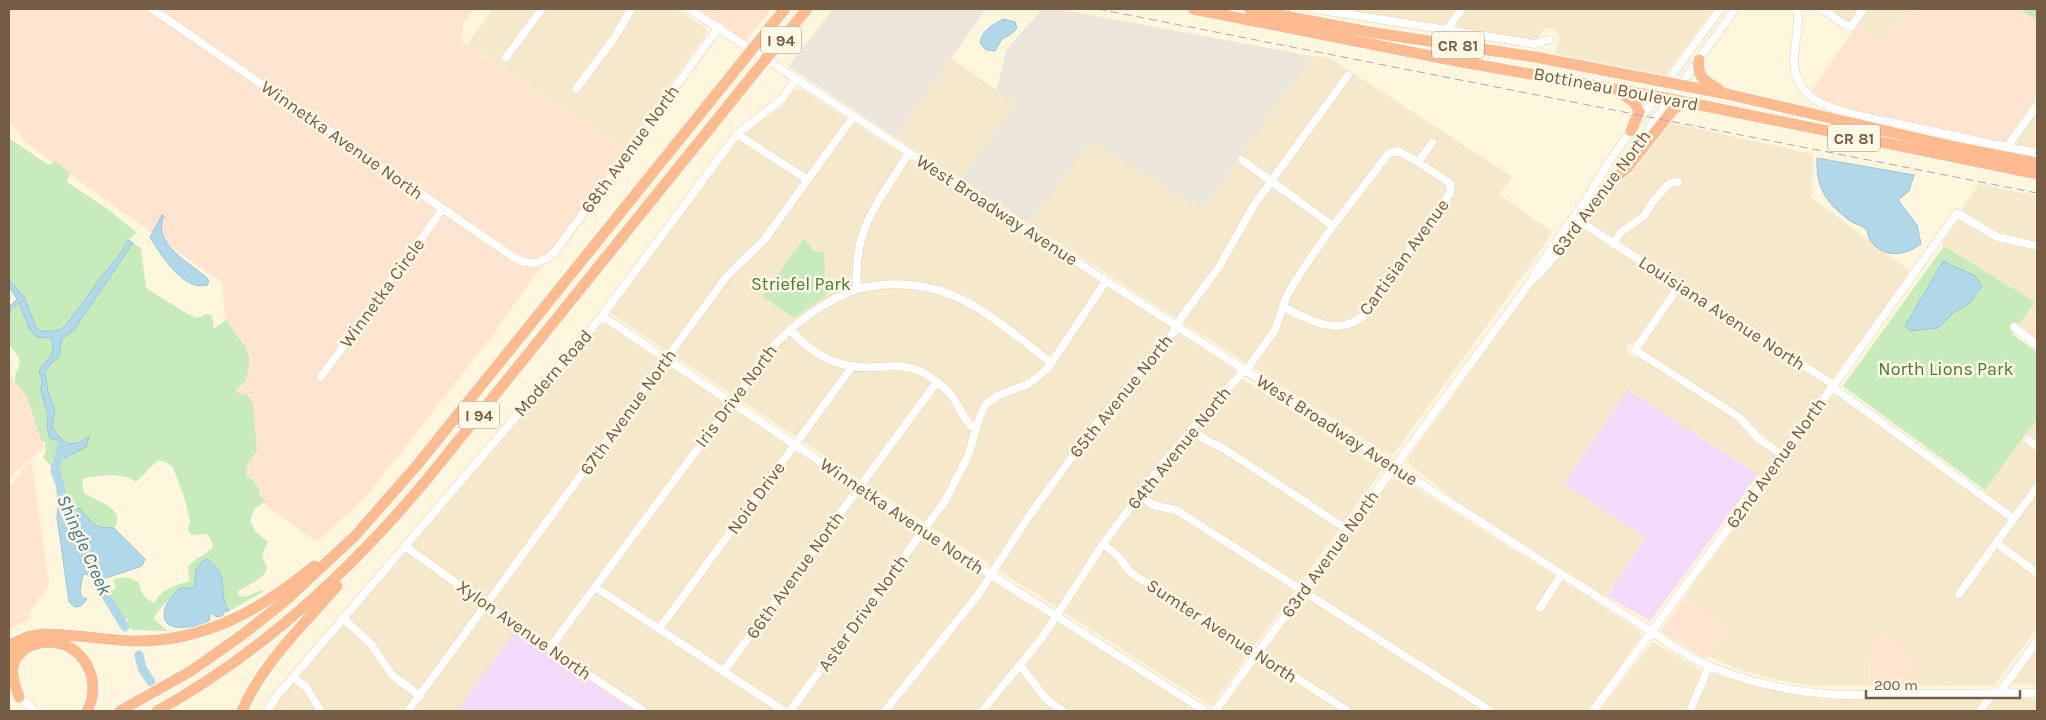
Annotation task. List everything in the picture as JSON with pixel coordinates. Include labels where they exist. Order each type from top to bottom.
[{"type":"highway","name":"I 94","points":[[120,711],[185,675],[242,635],[290,597],[355,536],[418,464],[784,9]]},
{"type":"highway","name":"I 94","points":[[157,711],[207,681],[284,625],[343,572],[414,495],[807,9]]},
{"type":"highway","name":"Bottineau Boulevard","points":[[1193,9],[1451,60],[1671,99],[2037,174]]},
{"type":"highway","name":"Bottineau Boulevard","points":[[1249,9],[1368,32],[1535,57],[1728,94],[1955,147],[2037,163]]},
{"type":"highway","points":[[1699,60],[1698,69],[1702,78],[1728,94]]},
{"type":"highway","points":[[1618,90],[1635,104],[1639,112],[1631,131]]},
{"type":"highway","points":[[1609,184],[1627,168],[1672,110],[1684,102]]},
{"type":"highway","points":[[242,711],[253,688],[271,661],[414,495]]},
{"type":"highway","points":[[10,644],[38,634],[144,641],[170,639],[208,631],[238,618],[266,601],[355,536]]},
{"type":"highway","points":[[9,657],[31,646],[47,642],[60,644],[74,650],[84,660],[91,673],[94,687],[92,701],[87,711]]},
{"type":"highway","points":[[19,697],[12,678],[13,667],[20,654],[31,646]]},
{"type":"street","name":"Winnetka Avenue North","points":[[152,9],[442,210],[518,260],[536,263]]},
{"type":"street","points":[[506,57],[542,9]]},
{"type":"street","points":[[576,89],[615,37],[631,9]]},
{"type":"street","name":"West Broadway Avenue","points":[[689,9],[1681,652],[1709,666],[1762,684],[1820,694],[2037,693]]},
{"type":"street","points":[[1315,9],[1347,12],[1446,31],[1535,44],[1549,40]]},
{"type":"street","points":[[1446,31],[1462,9]]},
{"type":"street","name":"63rd Avenue North","points":[[1216,711],[1534,277],[1542,271],[1631,131],[1720,9]]},
{"type":"street","name":"63rd Avenue North","points":[[1576,220],[1609,184],[1735,9]]},
{"type":"street","points":[[1797,9],[1799,31],[1795,52],[1795,68],[1800,84],[1814,99],[1877,120],[2037,153]]},
{"type":"street","points":[[1822,9],[1850,27],[1863,9]]},
{"type":"street","name":"68th Avenue North","points":[[536,263],[548,258],[557,249],[719,27]]},
{"type":"street","name":"65th Avenue North","points":[[884,711],[978,595],[1061,471],[1096,424],[1177,326],[1219,267],[1246,217],[1348,75]]},
{"type":"street","name":"Modern Road","points":[[267,711],[276,697],[343,618],[602,316],[737,134],[782,99],[796,79]]},
{"type":"street","points":[[2007,147],[2037,105]]},
{"type":"street","name":"67th Avenue North","points":[[408,711],[727,276],[757,249],[854,117]]},
{"type":"street","points":[[737,134],[808,180]]},
{"type":"street","points":[[1418,162],[1432,143]]},
{"type":"street","name":"64th Avenue North","points":[[982,711],[1020,665],[1056,616],[1103,544],[1139,495],[1192,429],[1245,370],[1270,337],[1280,318],[1294,282],[1333,226],[1389,153],[1398,151],[1418,162]]},
{"type":"street","points":[[857,289],[858,249],[866,221],[909,153]]},
{"type":"street","points":[[1242,160],[1333,226]]},
{"type":"street","name":"Cartisian Avenue","points":[[1283,307],[1328,327],[1345,325],[1362,317],[1450,193],[1451,184],[1418,162]]},
{"type":"street","points":[[1613,244],[1621,232],[1644,216],[1654,200],[1670,183],[1678,182]]},
{"type":"street","name":"Winnetka Circle","points":[[321,377],[442,210]]},
{"type":"street","name":"62nd Avenue North","points":[[1593,711],[1834,385],[1957,213],[1997,237],[2037,246]]},
{"type":"street","name":"Louisiana Avenue North","points":[[1576,220],[1834,385],[1838,391],[2014,519]]},
{"type":"street","name":"Aster Drive North","points":[[790,711],[945,501],[961,473],[968,456],[981,412],[991,399],[1030,383],[1052,363],[1106,281]]},
{"type":"street","name":"Iris Drive North","points":[[549,649],[770,350],[790,330],[825,303],[857,289],[873,286],[906,284],[931,288],[954,295],[983,311],[1052,363]]},
{"type":"street","points":[[1679,286],[1635,350],[1739,417],[1759,439],[1782,455]]},
{"type":"street","name":"Winnetka Avenue North","points":[[602,316],[923,531],[1205,711]]},
{"type":"street","points":[[2014,327],[2037,345]]},
{"type":"street","points":[[790,330],[818,355],[832,362],[852,367],[902,366],[922,372],[949,392],[969,425],[976,430]]},
{"type":"street","name":"Noid Drive","points":[[659,629],[852,367]]},
{"type":"street","name":"66th Avenue North","points":[[723,672],[937,382]]},
{"type":"street","points":[[1192,429],[1207,441],[1221,447],[1348,530]]},
{"type":"street","points":[[2029,440],[2037,447]]},
{"type":"street","points":[[1959,594],[2037,487]]},
{"type":"street","points":[[1139,495],[1153,505],[1176,510],[1491,711]]},
{"type":"street","points":[[1996,543],[2037,573]]},
{"type":"street","name":"Sumter Avenue North","points":[[1103,544],[1118,556],[1130,572],[1348,711]]},
{"type":"street","name":"Xylon Avenue North","points":[[405,546],[486,606],[644,711]]},
{"type":"street","points":[[1540,608],[1561,575]]},
{"type":"street","points":[[595,587],[784,711]]},
{"type":"street","points":[[343,618],[372,644],[392,675],[420,696]]},
{"type":"street","points":[[1980,711],[2037,641]]},
{"type":"street","points":[[1020,665],[1046,699],[1063,711]]},
{"type":"street","points":[[1690,711],[1709,666]]},
{"type":"street","points":[[293,677],[306,687],[321,711]]},
{"type":"street","points":[[9,687],[34,711]]},
{"type":"shaded area","points":[[9,9],[474,9],[462,25],[463,43],[624,148],[493,335],[368,494],[317,542],[243,489],[222,283],[25,142],[9,121]]},
{"type":"shaded area","points":[[493,9],[676,9],[706,28],[705,36],[624,148],[467,45]]},
{"type":"shaded area","points":[[698,9],[771,9],[746,41]]},
{"type":"shaded area","points":[[833,9],[986,9],[895,137],[788,66]]},
{"type":"shaded area","points":[[1042,9],[1059,9],[1311,56],[1202,210],[1091,141],[1028,223],[960,179],[1015,104],[996,91],[1007,49]]},
{"type":"shaded area","points":[[1355,9],[1458,9],[1444,27],[1358,13]]},
{"type":"shaded area","points":[[1467,9],[1713,9],[1666,74],[1661,76],[1553,55],[1560,41],[1559,35],[1552,28],[1544,29],[1535,41],[1457,28],[1456,23]]},
{"type":"shaded area","points":[[1825,9],[1860,9],[1850,22],[1847,23]]},
{"type":"shaded area","points":[[1868,9],[1908,9],[1882,43],[1856,26]]},
{"type":"shaded area","points":[[1908,9],[2019,9],[2037,21],[2037,98],[2004,143],[1903,122],[1831,104],[1819,100],[1810,93],[1856,26],[1882,43]]},
{"type":"shaded area","points":[[1311,56],[1330,58],[1512,177],[1499,195],[1552,232],[1530,266],[1395,452],[1389,455],[1028,223],[1091,141],[1202,210]]},
{"type":"shaded area","points":[[951,58],[1015,104],[960,179],[895,137]]},
{"type":"shaded area","points":[[803,90],[1234,369],[1242,379],[1379,468],[1381,471],[1211,706],[931,527],[610,313],[736,141],[783,105],[793,91]]},
{"type":"shaded area","points":[[2037,110],[2037,150],[2019,146],[2016,140]]},
{"type":"shaded area","points":[[1666,122],[1813,154],[1812,198],[1911,272],[1835,378],[1830,378],[1590,224],[1588,217]]},
{"type":"shaded area","points":[[1979,184],[2037,196],[2037,242],[1994,231],[1961,210]]},
{"type":"shaded area","points":[[1961,220],[2037,249],[2037,341],[2017,327],[2035,302],[1941,244],[1958,221]]},
{"type":"shaded area","points":[[1582,229],[1672,286],[1672,290],[1637,340],[1628,345],[1626,351],[1628,355],[1641,358],[1734,418],[1756,441],[1776,455],[1762,478],[1758,475],[1618,520],[1645,538],[1606,597],[1456,501],[1406,461],[1522,300],[1578,230]]},
{"type":"shaded area","points":[[1679,292],[1826,384],[1827,389],[1784,447],[1778,449],[1745,418],[1641,349]]},
{"type":"shaded area","points":[[602,323],[997,584],[1198,711],[272,711],[278,700]]},
{"type":"shaded area","points":[[9,374],[27,391],[44,447],[9,478]]},
{"type":"shaded area","points":[[1628,390],[1758,475],[1650,621],[1607,596],[1645,538],[1564,484]]},
{"type":"shaded area","points":[[1834,393],[1838,394],[2006,517],[2006,522],[1955,592],[1962,597],[1997,549],[2037,579],[2037,627],[1995,685],[1907,686],[1907,672],[1869,661],[1870,686],[1815,686],[1782,681],[1743,671],[1707,656],[1727,629],[1684,597]]},
{"type":"shaded area","points":[[2037,419],[2037,443],[2026,435]]},
{"type":"shaded area","points":[[2022,440],[2037,451],[2037,480],[2014,511],[2011,512],[1983,493]]},
{"type":"shaded area","points":[[28,462],[32,465],[49,585],[29,613],[31,619],[9,629],[9,488]]},
{"type":"shaded area","points":[[1399,477],[1640,632],[1641,637],[1588,711],[1496,711],[1312,592],[1311,586],[1391,480]]},
{"type":"shaded area","points":[[2037,493],[2037,569],[2002,541]]},
{"type":"shaded area","points":[[1684,597],[1727,629],[1705,659],[1661,631]]},
{"type":"shaded area","points":[[1304,598],[1483,711],[1354,711],[1266,656],[1266,649]]},
{"type":"shaded area","points":[[515,632],[568,667],[634,711],[457,711]]},
{"type":"shaded area","points":[[1881,632],[1916,659],[1907,672],[1907,686],[1870,686],[1869,648]]},
{"type":"shaded area","points":[[1653,642],[1702,671],[1686,711],[1599,711]]},
{"type":"shaded area","points":[[2037,649],[2037,685],[2013,684],[2013,682]]},
{"type":"shaded area","points":[[1262,661],[1341,711],[1221,711],[1256,662]]},
{"type":"shaded area","points":[[1711,673],[1757,687],[1821,699],[1982,698],[1985,700],[1977,711],[1694,711]]},
{"type":"shaded area","points":[[1994,697],[2037,699],[2037,711],[1983,711]]},
{"type":"green space","points":[[2019,9],[2037,9],[2037,21]]},
{"type":"green space","points":[[9,138],[47,164],[55,161],[70,173],[67,182],[109,210],[137,233],[126,242],[118,257],[70,320],[63,328],[56,331],[41,331],[36,328],[25,298],[9,280]]},
{"type":"green space","name":"Striefel Park","points":[[804,238],[814,251],[824,252],[826,295],[794,318],[762,296]]},
{"type":"green space","points":[[133,243],[141,248],[146,288],[197,318],[206,314],[212,315],[214,329],[226,320],[246,348],[249,366],[245,382],[236,389],[237,393],[246,394],[253,403],[257,451],[246,469],[246,473],[247,477],[251,478],[259,489],[259,496],[266,501],[255,508],[250,521],[256,532],[268,542],[262,555],[267,567],[266,571],[260,578],[238,591],[238,595],[243,597],[263,590],[263,592],[229,611],[225,604],[223,579],[216,566],[208,559],[197,567],[193,589],[180,588],[158,611],[154,619],[168,631],[133,630],[129,627],[128,620],[115,608],[112,600],[109,591],[116,589],[113,580],[123,577],[136,581],[148,600],[154,603],[165,591],[189,581],[188,567],[213,547],[211,540],[207,534],[191,535],[188,530],[190,521],[184,497],[172,466],[164,461],[157,461],[136,482],[117,476],[95,476],[82,479],[84,493],[109,506],[117,515],[114,528],[99,527],[80,509],[68,506],[65,502],[66,495],[58,472],[61,456],[65,458],[86,447],[86,438],[78,444],[68,444],[58,436],[52,427],[53,403],[48,392],[45,372],[53,365],[60,352],[62,339],[74,330]]},
{"type":"green space","name":"North Lions Park","points":[[1944,246],[2035,302],[2012,334],[2037,352],[2037,419],[1985,490],[1843,386]]},
{"type":"green space","points":[[19,302],[30,330],[37,337],[52,338],[53,347],[51,354],[41,366],[41,373],[49,435],[50,438],[57,440],[60,444],[53,469],[43,457],[46,451],[45,442],[42,442],[27,396],[15,382],[15,376],[20,363],[18,356],[9,345],[8,328],[12,312]]},
{"type":"water","points":[[1004,19],[1015,22],[1017,28],[1010,35],[1002,39],[995,51],[986,50],[980,43],[985,31]]},
{"type":"water","points":[[1817,158],[1914,175],[1909,191],[1898,200],[1917,225],[1921,244],[1908,251],[1894,254],[1875,246],[1869,239],[1866,229],[1843,215],[1825,195],[1819,179]]},
{"type":"water","points":[[162,215],[164,216],[161,226],[167,244],[182,259],[207,278],[209,282],[207,285],[198,286],[189,283],[181,277],[173,270],[154,244],[150,237]]},
{"type":"water","points":[[128,240],[133,243],[74,330],[62,339],[59,356],[45,372],[48,392],[55,409],[52,427],[58,436],[68,444],[78,443],[89,437],[86,447],[65,458],[56,455],[60,444],[57,440],[50,438],[47,427],[48,415],[41,391],[42,382],[39,371],[52,353],[53,344],[51,338],[37,337],[30,330],[19,303],[12,308],[9,315],[9,307],[17,299],[9,287],[9,280],[25,298],[36,328],[41,331],[56,331],[63,328],[70,320],[118,257]]},
{"type":"water","points":[[1943,261],[1975,276],[1982,286],[1969,304],[1954,312],[1938,328],[1910,331],[1905,326]]},
{"type":"water","points":[[68,506],[80,509],[99,527],[114,528],[145,559],[142,566],[97,581],[83,574],[80,591],[82,597],[87,599],[81,606],[75,607],[69,602],[57,517],[58,509]]},
{"type":"water","points":[[208,559],[216,566],[220,573],[225,604],[229,611],[225,611],[222,616],[217,617],[211,613],[209,616],[210,620],[196,626],[176,627],[169,625],[164,615],[169,601],[180,588],[193,588],[195,586],[195,574],[198,567],[203,561]]},
{"type":"waterway","name":"Shingle Creek","points":[[62,445],[55,471],[60,484],[63,507],[69,515]]},
{"type":"waterway","name":"Shingle Creek","points":[[97,570],[97,581],[125,627]]},
{"type":"waterway","name":"Shingle Creek","points":[[139,655],[142,668],[151,682]]},
{"type":"railway","points":[[1098,9],[2037,193]]}]
